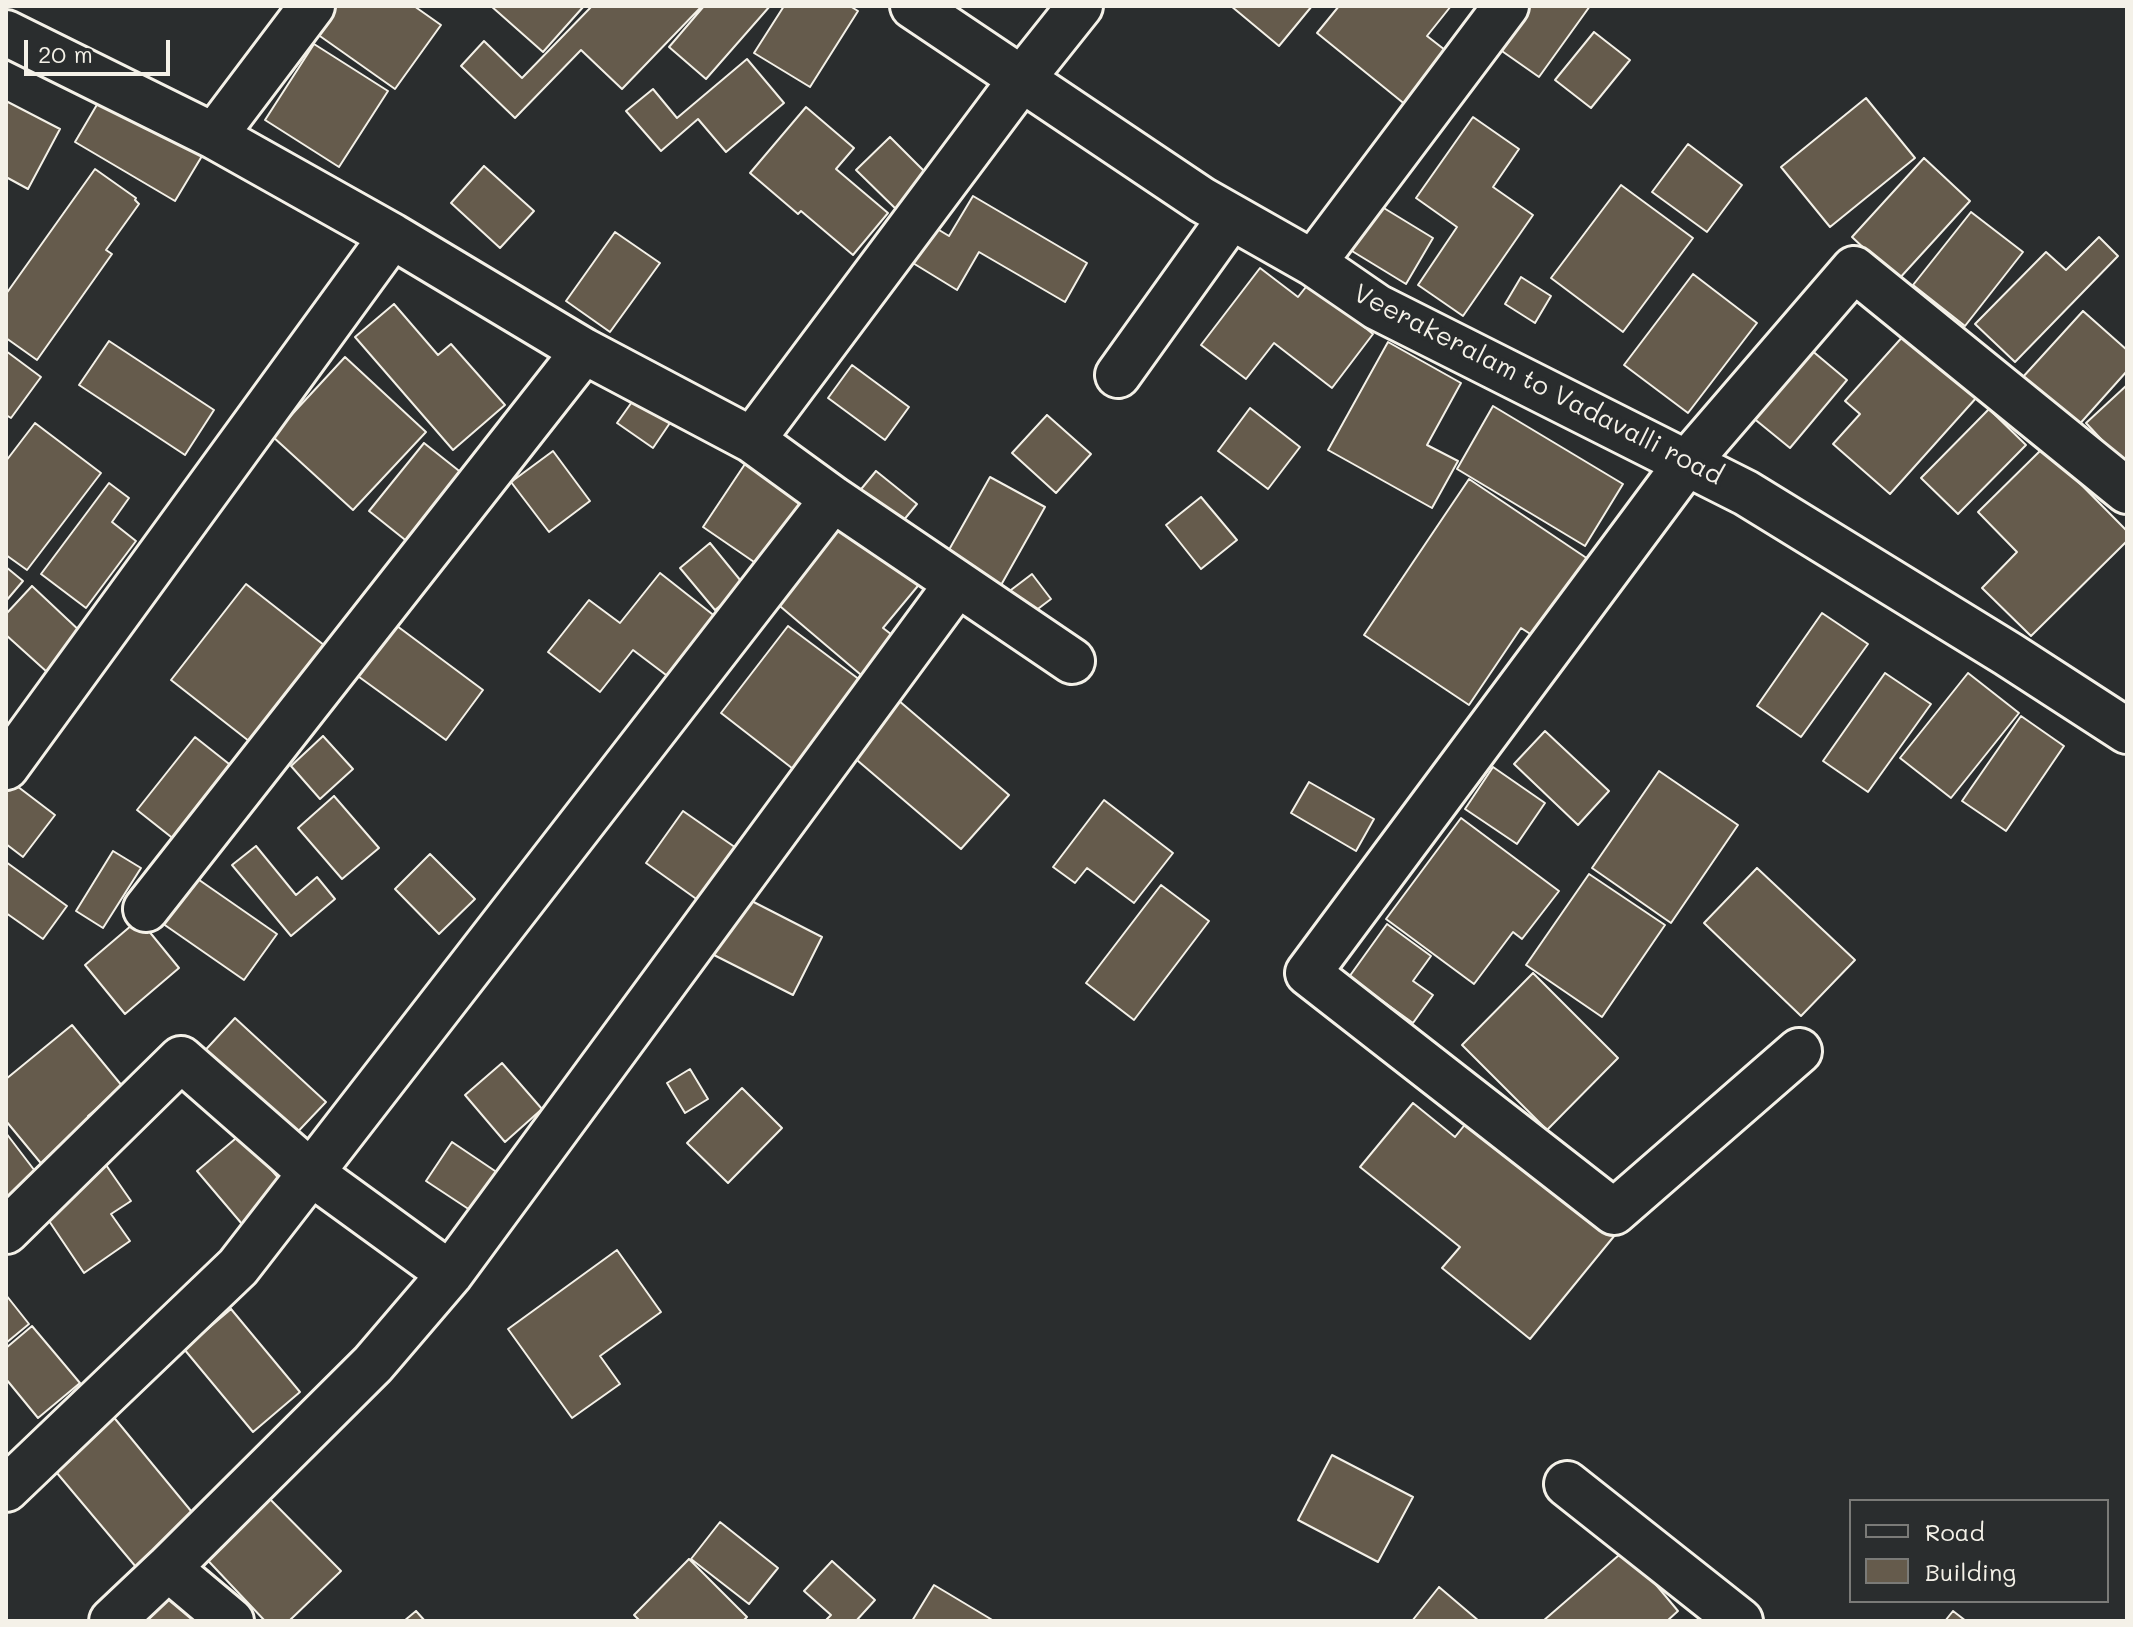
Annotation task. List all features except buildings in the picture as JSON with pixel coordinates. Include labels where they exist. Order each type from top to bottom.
[{"type":"street","points":[[214,136],[312,6]]},
{"type":"street","name":"Veerakeralam to Vadavalli road","points":[[913,6],[1202,200],[1313,263],[1377,307],[1746,493],[2127,731]]},
{"type":"street","points":[[752,440],[1021,80],[1080,6]]},
{"type":"street","points":[[1313,263],[1506,6]]},
{"type":"street","points":[[6,33],[214,136],[392,236],[584,351],[752,440],[833,499],[1072,661]]},
{"type":"street","points":[[1118,375],[1231,217]]},
{"type":"street","points":[[6,767],[392,236]]},
{"type":"street","points":[[1799,1051],[1614,1212],[1308,973],[1686,464],[1854,269],[2127,491]]},
{"type":"street","points":[[146,909],[584,351]]},
{"type":"street","points":[[6,1489],[238,1267],[833,499]]},
{"type":"street","points":[[112,1621],[373,1364],[450,1274],[957,584]]},
{"type":"street","points":[[6,1231],[181,1059],[311,1173],[450,1274]]},
{"type":"street","points":[[1567,1484],[1740,1621]]},
{"type":"street","points":[[168,1568],[231,1621]]}]
